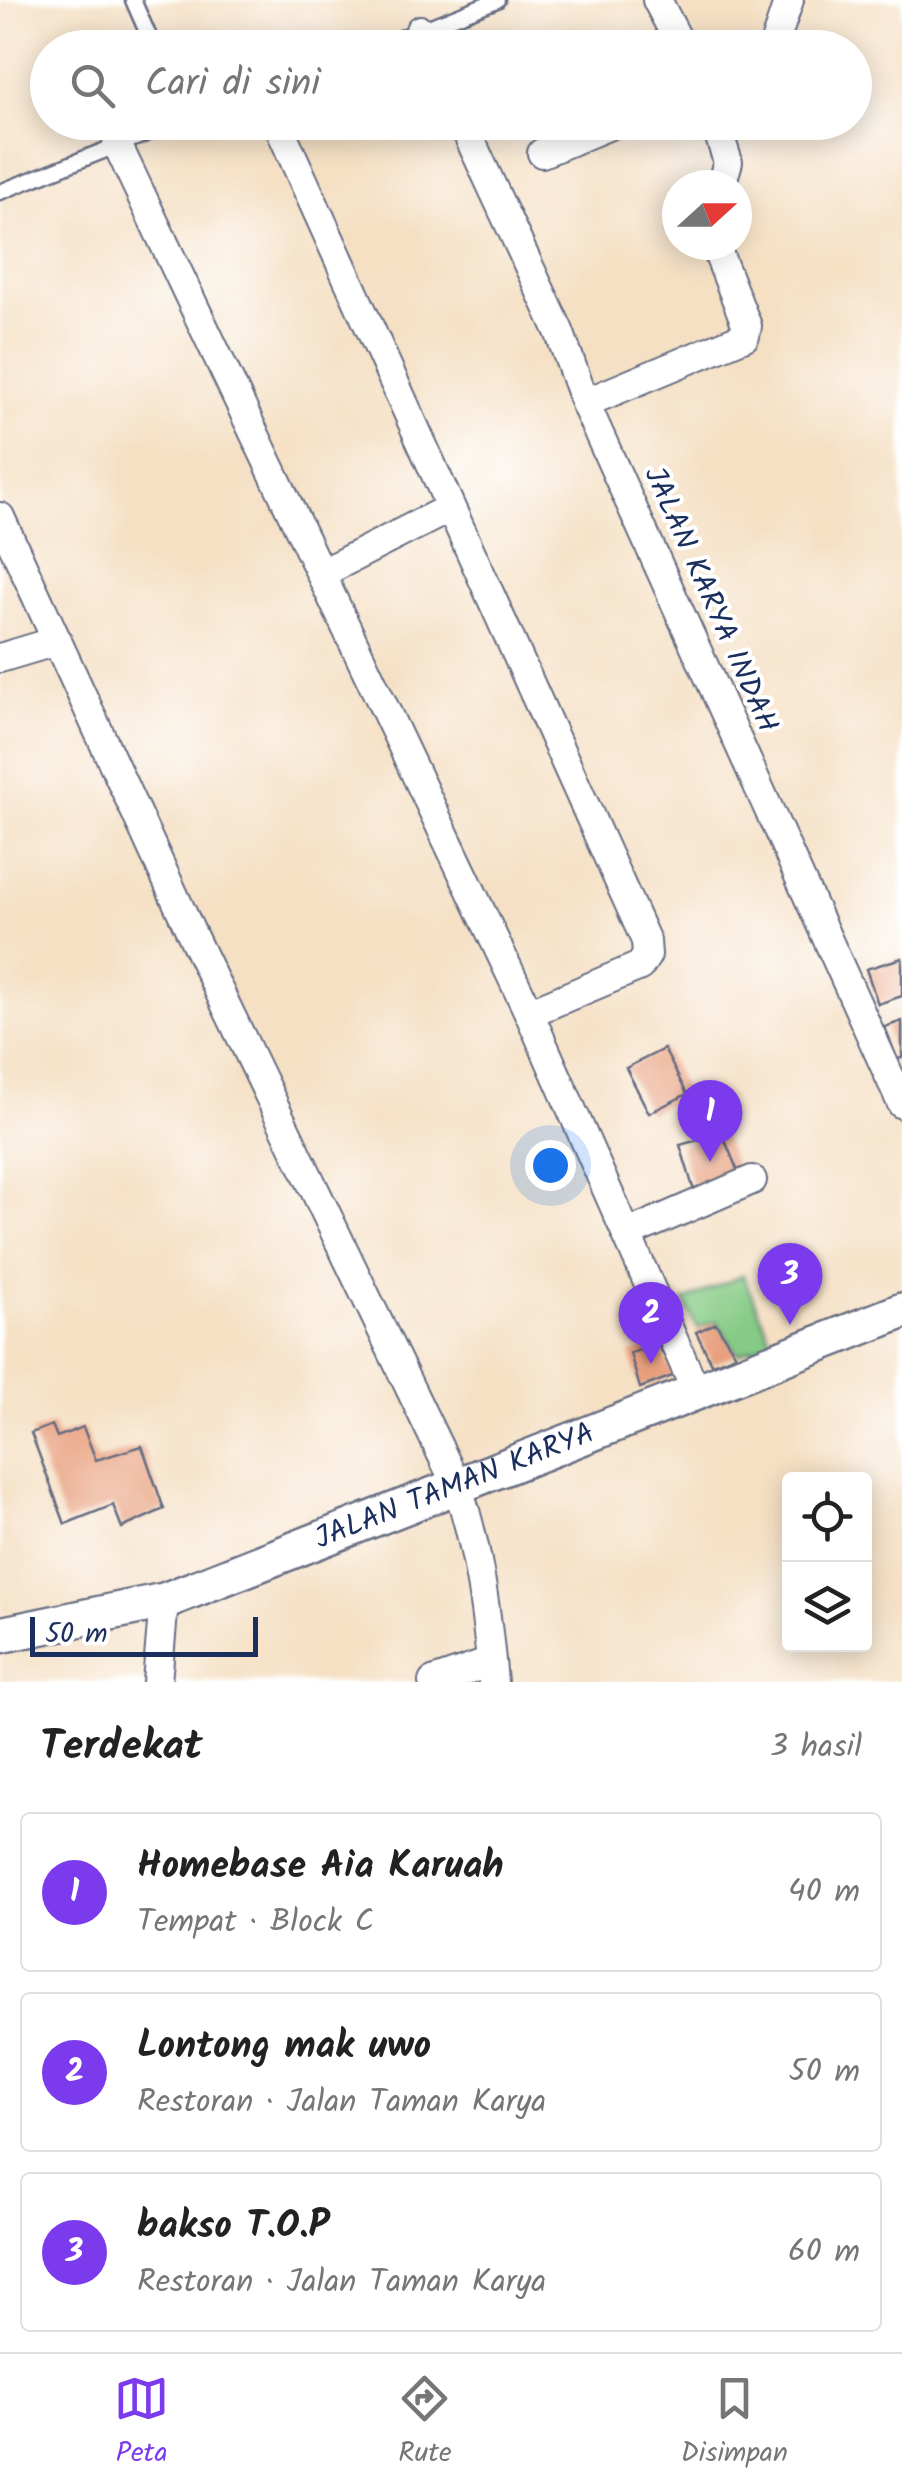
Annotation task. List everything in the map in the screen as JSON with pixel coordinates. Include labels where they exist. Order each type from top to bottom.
[{"type":"street","points":[[657,0],[673,30]]},
{"type":"street","points":[[779,30],[789,0]]},
{"type":"street","points":[[285,140],[647,949],[646,960],[640,966],[529,1013]]},
{"type":"street","name":"JALAN KARYA INDAH","points":[[470,140],[902,1104]]},
{"type":"street","points":[[542,152],[572,140]]},
{"type":"street","points":[[721,140],[728,162],[726,170]]},
{"type":"street","points":[[118,144],[529,1013],[696,1391]]},
{"type":"street","points":[[585,403],[745,336],[747,326],[721,260]]},
{"type":"street","points":[[322,573],[450,508]]},
{"type":"street","points":[[0,517],[194,939],[458,1488],[470,1525],[486,1607],[492,1672],[433,1682]]},
{"type":"street","points":[[0,658],[57,642]]},
{"type":"street","points":[[627,1234],[752,1180]]},
{"type":"street","name":"JALAN TAMAN KARYA","points":[[0,1634],[164,1601],[902,1310]]},
{"type":"street","points":[[157,1682],[164,1601]]},
{"type":"lane","points":[[133,0],[146,30]]},
{"type":"lane","points":[[441,30],[498,0]]},
{"type":"lane","points":[[0,192],[129,140]]},
{"type":"green space","points":[[743,1275],[772,1342],[738,1354],[717,1321],[697,1328],[684,1301]]},
{"type":"building","points":[[902,958],[902,996],[878,1004],[866,969]]},
{"type":"building","points":[[902,1021],[902,1058],[897,1059],[885,1027]]},
{"type":"building","points":[[664,1049],[687,1094],[649,1113],[626,1068]]},
{"type":"building","points":[[722,1133],[741,1179],[695,1194],[680,1145]]},
{"type":"building","points":[[716,1323],[736,1355],[712,1364],[696,1332]]},
{"type":"building","points":[[658,1345],[675,1375],[640,1388],[630,1353]]},
{"type":"building","points":[[52,1425],[57,1437],[83,1427],[96,1460],[142,1446],[164,1509],[122,1528],[113,1505],[65,1524],[31,1433]]},
{"type":"place","name":"Homebase Aia Karuah","points":[[710,1162]]},
{"type":"place","name":"bakso T.O.P","points":[[790,1325]]},
{"type":"place","name":"Lontong mak uwo","points":[[651,1364]]}]
